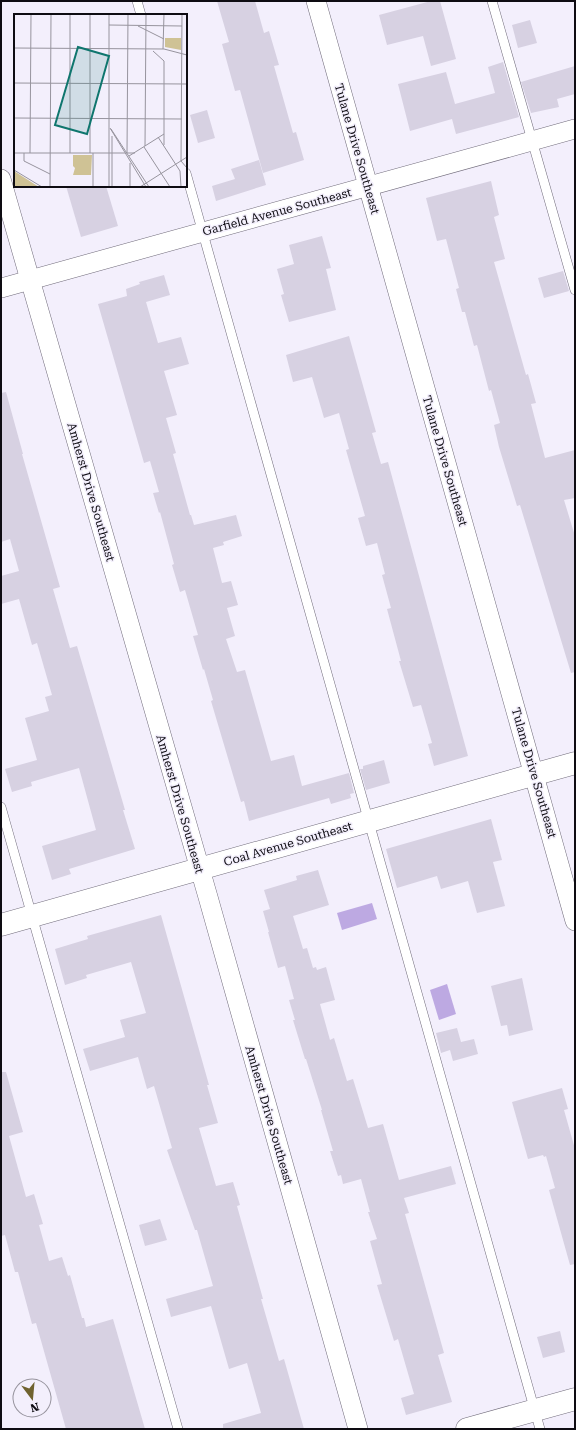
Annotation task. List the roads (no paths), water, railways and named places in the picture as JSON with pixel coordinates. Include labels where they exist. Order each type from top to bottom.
[{"type":"main road","name":"Coal Avenue Southeast","points":[[1,925],[575,763]]},
{"type":"main road","points":[[467,1429],[537,1420],[575,1399]]},
{"type":"street","name":"Tulane Drive Southeast","points":[[316,1],[575,921]]},
{"type":"street","name":"Garfield Avenue Southeast","points":[[1,288],[575,129]]},
{"type":"street","name":"Amherst Drive Southeast","points":[[1,179],[358,1429]]},
{"type":"lane","points":[[137,1],[141,14]]},
{"type":"lane","points":[[492,1],[575,290]]},
{"type":"lane","points":[[187,176],[537,1420]]},
{"type":"lane","points":[[1,807],[178,1429]]}]
